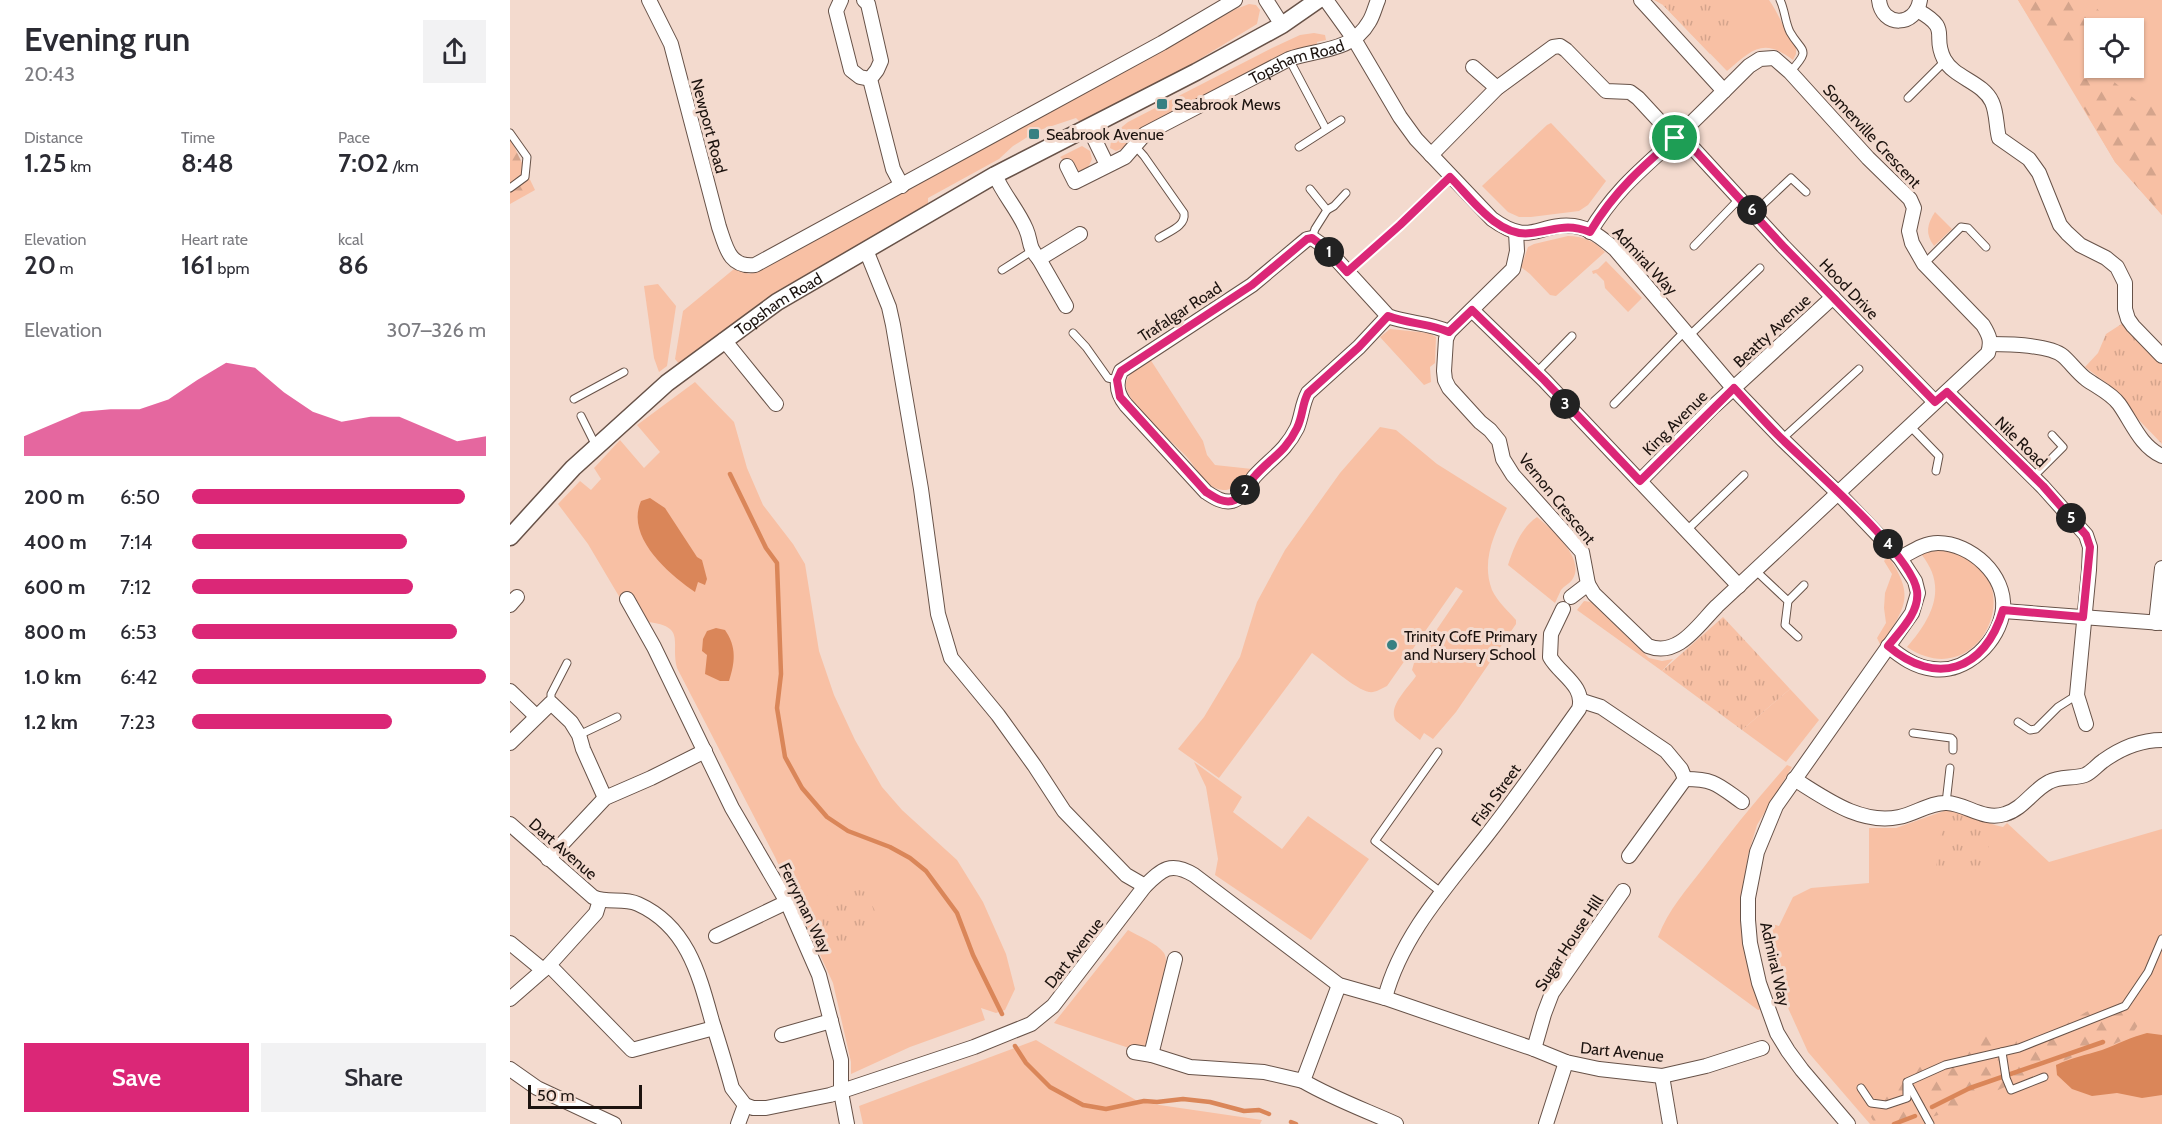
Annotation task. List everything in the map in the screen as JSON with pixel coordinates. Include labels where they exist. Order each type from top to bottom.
[{"type":"street","name":"Newport Road","points":[[650,0],[671,44],[719,227],[728,252],[740,265],[755,265],[902,186]]},
{"type":"street","points":[[842,0],[836,11],[850,69],[860,77],[870,79]]},
{"type":"street","points":[[864,0],[868,4],[881,61],[870,79]]},
{"type":"street","points":[[870,79],[892,170],[902,186],[1162,43],[1235,0]]},
{"type":"street","points":[[1266,0],[1282,25]]},
{"type":"street","name":"Topsham Road","points":[[510,537],[543,499],[596,446],[667,383],[777,302],[995,176],[1282,25],[1318,0]]},
{"type":"street","points":[[1312,238],[1324,247],[1388,316],[1398,320],[1415,321],[1440,327],[1449,332],[1514,269],[1517,251],[1516,232],[1504,228],[1492,219],[1450,177],[1400,117],[1354,39],[1326,0]]},
{"type":"street","name":"Topsham Road","points":[[1067,166],[1075,182],[1125,157],[1144,134],[1289,59],[1306,53],[1342,47],[1354,39],[1369,23],[1378,0]]},
{"type":"street","points":[[1641,0],[1724,91]]},
{"type":"street","points":[[1879,0],[1882,12],[1892,20],[1905,20],[1911,17],[1918,5],[1937,24],[1940,32],[1941,53],[1945,61],[1991,100],[1999,138],[2030,159],[2039,173],[2060,225],[2080,245],[2106,258],[2117,267],[2125,283],[2125,309],[2128,319],[2162,356]]},
{"type":"street","name":"Hood Drive","points":[[1497,88],[1553,46],[1560,46],[1606,91],[1630,92],[1740,198],[1935,402]]},
{"type":"street","name":"Somerville Crescent","points":[[1590,232],[1600,214],[1621,187],[1678,136],[1749,66],[1760,59],[1774,58],[1910,199],[1914,208],[1909,231],[1912,243],[1924,264],[1983,325],[1989,334],[1991,344]]},
{"type":"street","points":[[1431,155],[1497,88],[1473,67]]},
{"type":"street","points":[[1089,128],[1107,165]]},
{"type":"street","points":[[995,176],[1002,192],[1026,228],[1028,241],[1066,306]]},
{"type":"street","name":"Admiral Way","points":[[1516,232],[1532,233],[1563,226],[1576,226],[1597,234],[1615,249],[1734,388],[1782,440],[1838,492],[1900,558],[1915,581],[1918,593],[1917,602],[1904,626],[1776,806],[1757,852],[1748,898],[1750,943],[1759,983],[1777,1033],[1802,1070],[1848,1124]]},
{"type":"street","points":[[1036,255],[1080,234]]},
{"type":"street","name":"Trafalgar Road","points":[[1117,380],[1121,371],[1252,285],[1301,242],[1312,238]]},
{"type":"street","points":[[866,250],[889,307],[893,325],[921,489],[938,614],[951,658],[1022,748],[1064,811],[1126,875],[1146,886]]},
{"type":"street","name":"Beatty Avenue","points":[[1734,388],[1833,297]]},
{"type":"street","points":[[1472,310],[1536,373],[1739,586]]},
{"type":"street","points":[[1117,380],[1120,397],[1190,477],[1215,498],[1221,501],[1232,501],[1238,498],[1254,477],[1284,450],[1300,420],[1303,402],[1308,393],[1359,347],[1388,316]]},
{"type":"street","name":"Vernon Crescent","points":[[1449,332],[1446,339],[1444,371],[1449,388],[1499,441],[1503,459],[1513,475],[1582,552],[1588,584],[1594,594],[1648,646],[1659,650],[1675,646],[1684,640],[1838,492]]},
{"type":"street","points":[[724,340],[776,404]]},
{"type":"street","points":[[1838,492],[1988,353],[1991,344],[2046,349],[2062,355],[2076,371],[2113,397],[2144,442],[2154,453],[2162,456]]},
{"type":"street","name":"King Avenue","points":[[1640,481],[1734,388]]},
{"type":"street","name":"Nile Road","points":[[1947,392],[2033,477],[2086,535],[2090,547],[2077,695],[2086,724]]},
{"type":"street","points":[[1888,646],[1911,663],[1932,669],[1954,667],[1966,663],[1987,644],[1999,623],[2003,610],[2002,592],[1996,579],[1985,564],[1964,549],[1940,543],[1930,544],[1919,547],[1900,558]]},
{"type":"street","points":[[2003,610],[2159,623],[2162,568]]},
{"type":"street","points":[[1571,597],[1588,584]]},
{"type":"street","name":"Ferryman Way","points":[[627,599],[659,644],[732,808],[787,902],[819,975],[841,1060],[841,1092],[847,1124]]},
{"type":"street","points":[[1563,609],[1551,634],[1550,657],[1578,690],[1582,701],[1601,707],[1666,751],[1681,769],[1685,779]]},
{"type":"street","points":[[510,691],[536,716]]},
{"type":"street","name":"Fish Street","points":[[1385,998],[1398,960],[1442,893],[1502,816],[1579,709],[1582,701]]},
{"type":"street","points":[[510,743],[551,703],[571,722],[579,735],[605,798]]},
{"type":"street","points":[[1794,779],[1826,799],[1867,818],[1899,817],[1946,803],[1987,816],[2007,814],[2049,781],[2084,775],[2124,748],[2147,740],[2162,740]]},
{"type":"street","points":[[548,859],[605,798],[705,751]]},
{"type":"street","points":[[1685,779],[1713,781],[1742,802]]},
{"type":"street","points":[[1629,856],[1685,779]]},
{"type":"street","name":"Dart Avenue","points":[[510,824],[593,897],[600,900],[620,900],[640,904],[663,920],[687,947],[694,960],[732,1088],[745,1105],[753,1108],[766,1108],[841,1092],[974,1047],[1031,1024],[1053,1006],[1146,886],[1162,870],[1176,868],[1186,871],[1339,985],[1385,998],[1566,1062],[1599,1069],[1662,1076],[1706,1066],[1762,1048]]},
{"type":"street","name":"Sugar House Hill","points":[[1534,1049],[1552,993],[1623,891]]},
{"type":"street","points":[[510,999],[546,968],[596,913],[600,900]]},
{"type":"street","points":[[716,936],[787,902]]},
{"type":"street","points":[[510,943],[546,968],[632,1050],[714,1028]]},
{"type":"street","points":[[1152,1055],[1175,959]]},
{"type":"street","points":[[1302,1080],[1339,985]]},
{"type":"street","points":[[782,1035],[831,1021]]},
{"type":"street","points":[[1134,1052],[1190,1067],[1264,1072],[1302,1080],[1329,1096],[1360,1107],[1396,1124]]},
{"type":"street","points":[[1546,1124],[1566,1062]]},
{"type":"street","points":[[510,1069],[537,1088],[614,1124]]},
{"type":"street","points":[[1662,1076],[1670,1124]]},
{"type":"street","points":[[738,1124],[745,1105]]},
{"type":"lane","points":[[1780,0],[1791,33],[1803,51],[1799,62],[1790,72]]},
{"type":"lane","points":[[1289,59],[1326,129]]},
{"type":"lane","points":[[1908,98],[1945,61]]},
{"type":"lane","points":[[1299,147],[1341,120]]},
{"type":"lane","points":[[510,133],[527,157],[525,177],[510,188]]},
{"type":"lane","points":[[1135,146],[1184,213],[1183,223],[1160,238]]},
{"type":"lane","points":[[1347,272],[1450,177]]},
{"type":"lane","points":[[1754,213],[1791,178],[1806,192]]},
{"type":"lane","points":[[1310,189],[1327,210]]},
{"type":"lane","points":[[1312,238],[1327,210],[1346,193]]},
{"type":"lane","points":[[1694,246],[1740,198]]},
{"type":"lane","points":[[1924,264],[1961,227],[1968,228],[1986,247]]},
{"type":"lane","points":[[1002,270],[1036,255]]},
{"type":"lane","points":[[1614,404],[1760,268]]},
{"type":"lane","points":[[1073,333],[1108,378],[1117,380]]},
{"type":"lane","points":[[1536,373],[1572,336]]},
{"type":"lane","points":[[1782,440],[1859,369]]},
{"type":"lane","points":[[574,399],[624,372]]},
{"type":"lane","points":[[581,416],[596,446]]},
{"type":"lane","points":[[1910,426],[1939,456],[1936,471]]},
{"type":"lane","points":[[2033,477],[2063,447],[2052,435]]},
{"type":"lane","points":[[1687,530],[1744,475]]},
{"type":"lane","points":[[1755,570],[1788,601]]},
{"type":"lane","points":[[1798,637],[1785,625],[1788,601],[1804,585]]},
{"type":"lane","points":[[551,703],[551,694],[567,663]]},
{"type":"lane","points":[[2018,722],[2030,730],[2036,729],[2058,707],[2077,695]]},
{"type":"lane","points":[[579,735],[617,717]]},
{"type":"lane","points":[[1913,733],[1951,738],[1953,750]]},
{"type":"lane","points":[[1438,752],[1375,841],[1442,893]]},
{"type":"lane","points":[[1946,803],[1950,768]]},
{"type":"lane","points":[[1907,1082],[1945,1065],[2019,1048],[2125,1006],[2148,972],[2162,939]]},
{"type":"lane","points":[[2002,1052],[2006,1078],[2011,1090],[2044,1077]]},
{"type":"lane","points":[[1861,1088],[1871,1103],[1886,1105],[1907,1098],[1907,1082]]},
{"type":"lane","points":[[1907,1082],[1930,1124]]},
{"type":"green space","points":[[1654,0],[1769,0],[1796,47],[1796,54],[1793,60],[1774,49],[1758,49],[1727,71],[1663,5]]},
{"type":"green space","points":[[1668,0],[1716,0],[1737,26],[1710,54],[1663,5]]},
{"type":"green space","points":[[2018,0],[2162,0],[2162,215],[2115,162]]},
{"type":"green space","points":[[2018,0],[2089,0],[2102,14],[2103,18],[2084,18],[2084,49],[2046,44]]},
{"type":"green space","points":[[1249,4],[1256,5],[1260,10],[1257,24],[1172,76],[1080,122],[1076,118],[1037,131],[1013,146],[999,159],[928,198],[928,203],[680,365],[675,359],[683,311],[734,269],[749,274],[763,269],[1236,9]]},
{"type":"green space","points":[[1314,33],[1325,35],[1326,40],[1317,42],[1317,46],[1299,48],[1287,53],[1148,125],[1123,148],[1116,151],[1110,148],[1112,135],[1128,122],[1272,48],[1300,35]]},
{"type":"green space","points":[[2066,78],[2113,81],[2143,106],[2162,106],[2162,215],[2115,162]]},
{"type":"green space","points":[[1551,123],[1606,181],[1588,205],[1579,211],[1519,217],[1508,212],[1482,186]]},
{"type":"green space","points":[[510,138],[535,190],[510,204]]},
{"type":"green space","points":[[1082,146],[1090,151],[1092,159],[1088,168],[1079,171],[1060,157]]},
{"type":"green space","points":[[1935,212],[1952,229],[1934,246],[1928,229]]},
{"type":"green space","points":[[1568,236],[1588,240],[1605,252],[1556,296],[1550,295],[1521,267],[1528,247]]},
{"type":"green space","points":[[1606,261],[1642,298],[1628,312],[1605,288],[1604,281],[1596,273],[1593,274],[1592,271],[1598,269]]},
{"type":"green space","points":[[658,284],[676,306],[667,366],[659,372],[654,358],[644,286]]},
{"type":"green space","points":[[2123,323],[2162,364],[2162,444],[2138,419],[2117,391],[2085,367],[2098,353],[2106,334]]},
{"type":"green space","points":[[1390,329],[1429,333],[1436,337],[1435,363],[1430,367],[1431,382],[1424,385],[1380,337]]},
{"type":"green space","points":[[1150,359],[1203,441],[1207,455],[1215,465],[1252,469],[1235,486],[1223,490],[1210,485],[1186,456],[1134,403],[1126,382],[1135,370]]},
{"type":"green space","points":[[695,382],[734,422],[747,468],[763,505],[793,544],[805,564],[819,651],[834,695],[855,740],[882,787],[902,810],[957,860],[983,902],[1006,954],[1015,989],[1005,1010],[996,1013],[981,1008],[985,1020],[910,1047],[851,1074],[851,1062],[833,983],[775,857],[677,668],[673,632],[661,624],[649,622],[630,592],[620,598],[588,544],[558,504],[580,481],[591,490],[601,479],[594,468],[620,440],[644,468],[660,452],[637,425]]},
{"type":"green space","points":[[1380,427],[1396,430],[1437,464],[1507,508],[1490,548],[1488,569],[1492,590],[1516,620],[1516,624],[1456,712],[1433,739],[1424,733],[1420,740],[1396,721],[1394,710],[1416,676],[1412,670],[1414,663],[1463,591],[1456,587],[1387,686],[1374,692],[1356,686],[1312,653],[1219,778],[1178,749],[1204,717],[1240,657],[1257,602],[1285,550],[1340,473]]},
{"type":"green space","points":[[1537,517],[1565,545],[1575,563],[1572,580],[1561,590],[1555,603],[1508,565],[1522,532]]},
{"type":"green space","points":[[1938,550],[1969,559],[1987,577],[1994,599],[1990,622],[1978,642],[1959,656],[1935,658],[1907,647],[1923,625],[1934,603],[1934,579],[1921,554]]},
{"type":"green space","points":[[1888,556],[1902,582],[1904,602],[1881,646],[1877,638],[1886,623],[1885,593],[1892,574],[1884,561]]},
{"type":"green space","points":[[1584,601],[1591,602],[1649,658],[1662,661],[1673,659],[1662,671],[1577,610]]},
{"type":"green space","points":[[1723,617],[1790,689],[1742,730],[1662,671]]},
{"type":"green space","points":[[1790,689],[1819,720],[1786,762],[1742,730]]},
{"type":"green space","points":[[1194,762],[1242,797],[1233,812],[1282,849],[1308,816],[1369,859],[1311,940],[1215,875],[1218,859],[1206,787]]},
{"type":"green space","points":[[1787,765],[1792,767],[1757,825],[1748,855],[1743,890],[1741,932],[1762,1009],[1758,1010],[1658,937],[1672,909],[1744,815]]},
{"type":"green space","points":[[1944,811],[1959,813],[2003,827],[2007,823],[2049,862],[2162,829],[2162,1124],[1870,1124],[1808,1052],[1779,988],[1772,924],[1779,926],[1793,897],[1811,888],[1869,883],[1869,828],[1896,828]]},
{"type":"green space","points":[[1944,811],[1953,811],[1990,824],[1987,870],[1935,876]]},
{"type":"green space","points":[[840,885],[866,892],[882,926],[855,941],[831,946],[814,908]]},
{"type":"green space","points":[[1128,930],[1157,946],[1164,953],[1166,960],[1164,985],[1145,1049],[1126,1047],[1054,1023]]},
{"type":"green space","points":[[2122,996],[2145,1015],[2130,1037],[2103,1049],[2073,1057],[1948,1112],[1909,1124],[1875,1124],[1871,1117],[1886,1088],[1910,1068],[1945,1065],[1990,1031],[2014,1036],[2019,1047],[2043,1038],[2086,1012]]},
{"type":"green space","points":[[1036,1040],[1139,1102],[1262,1120],[1260,1124],[863,1124],[859,1106]]},
{"type":"shaded area","points":[[650,498],[665,508],[697,557],[702,560],[707,579],[705,585],[698,582],[695,592],[662,565],[644,541],[639,528],[638,515],[641,501]]},
{"type":"shaded area","points":[[716,628],[725,630],[732,643],[734,661],[729,681],[720,681],[705,674],[707,655],[702,651],[703,639],[707,631]]},
{"type":"shaded area","points":[[2147,1033],[2162,1035],[2162,1095],[2142,1098],[2117,1093],[2092,1096],[2072,1089],[2057,1075],[2056,1065]]},
{"type":"waterway","points":[[730,474],[766,548],[777,563],[781,674],[777,708],[785,757],[802,788],[827,817],[848,831],[890,847],[910,858],[926,871],[957,913],[973,955],[1002,1014]]},
{"type":"waterway","points":[[1932,1107],[1970,1088],[2103,1042]]},
{"type":"waterway","points":[[1015,1046],[1026,1063],[1050,1087],[1083,1105],[1106,1109],[1144,1101],[1183,1099],[1210,1102],[1244,1111],[1259,1110],[1269,1114]]},
{"type":"waterway","points":[[1894,1124],[1915,1116]]},
{"type":"waterway","points":[[1291,1122],[1296,1124]]},
{"type":"place","name":"Seabrook Mews","points":[[1162,104]]},
{"type":"place","name":"Seabrook Avenue","points":[[1034,134]]},
{"type":"place","name":"Trinity CofE Primary and Nursery School","points":[[1392,645]]},
{"type":"route","points":[[1680,134],[1783,246],[1935,402],[1947,392],[2043,486],[2086,535],[2090,547],[2083,617],[2003,610],[1994,634],[1976,656],[1966,663],[1944,670],[1911,663],[1888,646],[1904,626],[1917,602],[1918,593],[1915,581],[1890,546],[1838,492],[1782,440],[1734,388],[1640,481],[1544,380],[1472,310],[1449,332],[1440,327],[1415,321],[1398,320],[1388,316],[1359,347],[1308,393],[1303,402],[1296,431],[1284,450],[1254,477],[1238,498],[1232,501],[1221,501],[1206,492],[1120,397],[1117,380],[1121,371],[1252,285],[1307,239],[1312,238],[1317,241],[1347,272],[1450,177],[1504,228],[1524,234],[1563,226],[1576,226],[1590,232],[1600,214],[1621,187],[1675,138],[1680,134]]}]
